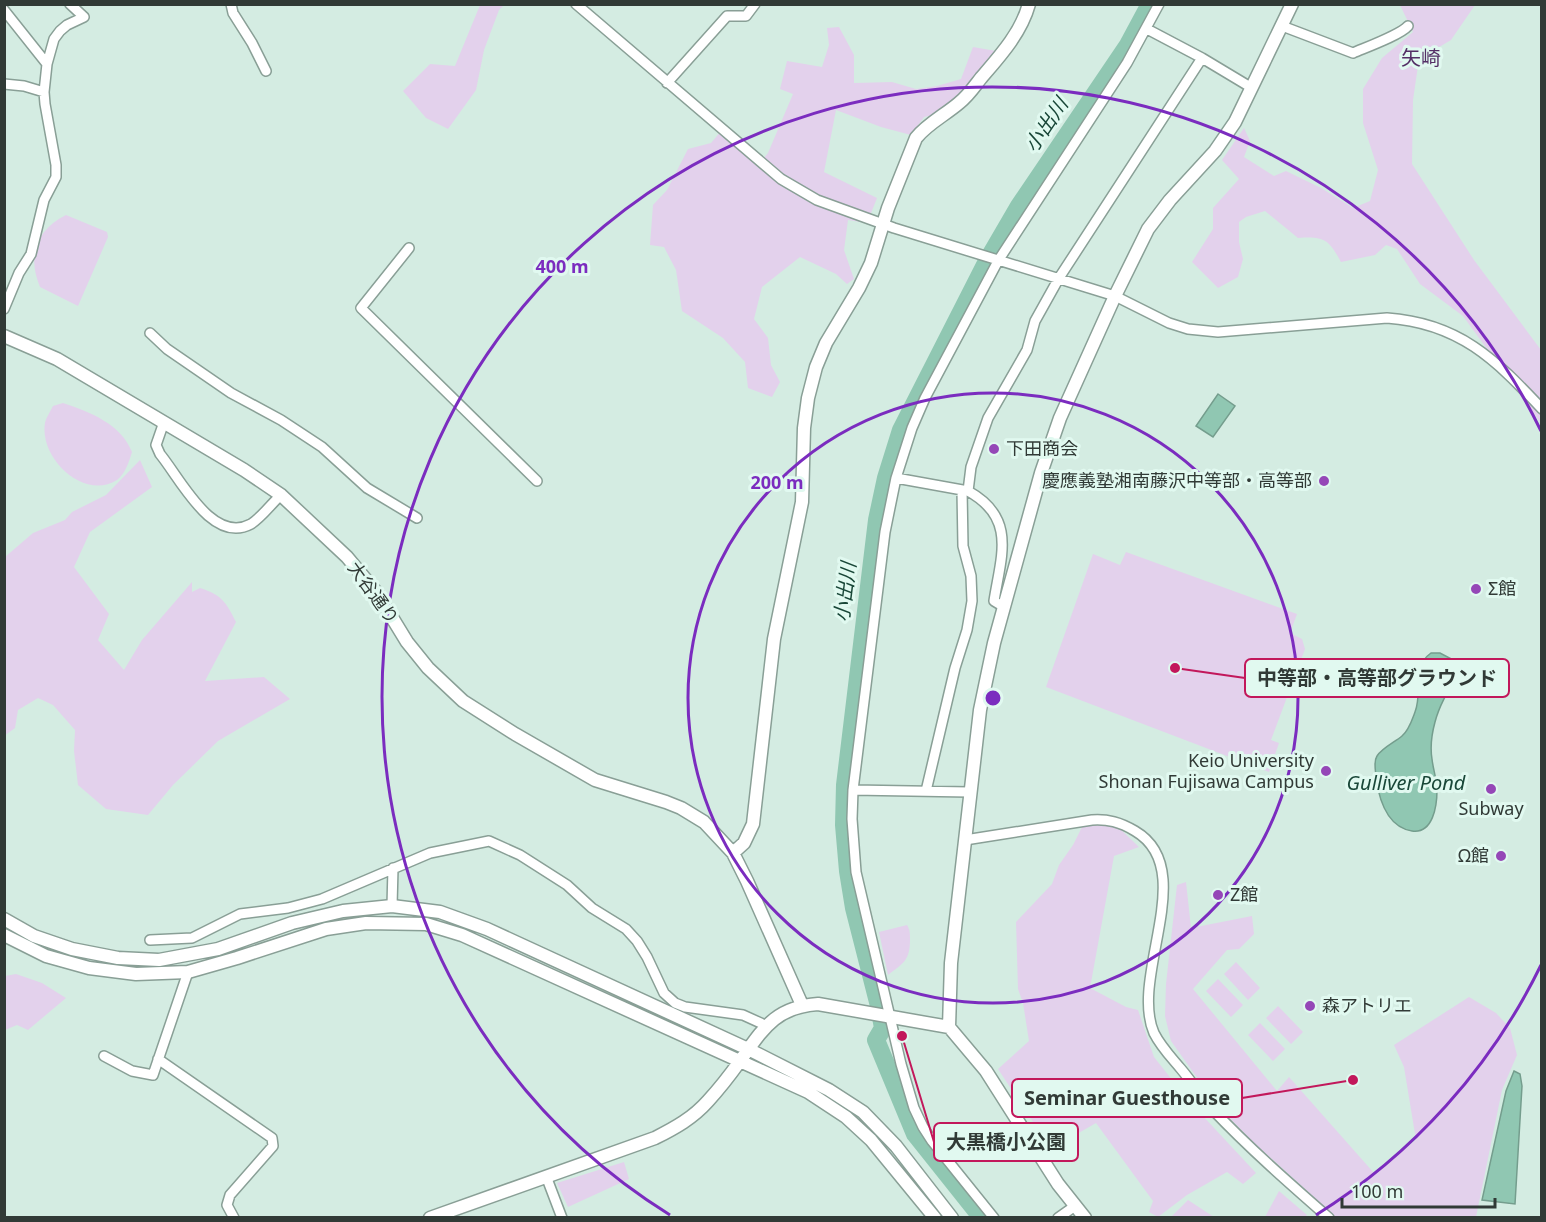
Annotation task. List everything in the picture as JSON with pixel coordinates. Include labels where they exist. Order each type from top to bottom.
[{"type":"street","points":[[4,309],[19,273],[31,254],[44,200],[56,177],[44,92],[47,64],[54,39],[67,25],[84,17],[70,4]]},
{"type":"street","points":[[231,4],[233,13],[266,71]]},
{"type":"street","points":[[576,4],[781,179],[817,200],[982,256],[1114,296],[1169,323],[1202,332],[1387,318],[1413,320],[1439,327],[1486,354],[1542,409]]},
{"type":"street","points":[[667,83],[727,16],[746,16],[755,4]]},
{"type":"street","points":[[733,853],[744,843],[753,824],[774,639],[802,502],[804,428],[808,398],[816,367],[826,343],[871,263],[888,208],[916,138],[923,129],[962,101],[1015,36],[1029,4]]},
{"type":"street","points":[[994,1218],[922,1127],[914,1108],[883,1015],[856,872],[852,819],[853,790],[885,531],[896,478],[912,428],[996,260],[1120,73],[1147,29],[1159,4]]},
{"type":"street","points":[[949,1027],[951,963],[980,710],[1004,607],[1041,473],[1060,418],[1114,296],[1148,229],[1170,200],[1215,151],[1235,122],[1292,4]]},
{"type":"street","points":[[4,10],[47,64]]},
{"type":"street","points":[[1282,26],[1353,53],[1402,32],[1408,27]]},
{"type":"street","points":[[1147,29],[1252,88]]},
{"type":"street","points":[[926,791],[955,668],[967,630],[972,601],[971,576],[963,546],[965,491],[988,418],[1023,357],[1035,321],[1059,278],[1202,58]]},
{"type":"street","points":[[4,84],[24,86],[44,92]]},
{"type":"street","points":[[410,248],[361,308],[537,481]]},
{"type":"street","points":[[150,333],[167,349],[231,393],[281,420],[322,447],[367,488],[417,518]]},
{"type":"street","name":"大谷通り","points":[[4,336],[57,359],[262,481],[281,495],[355,566],[377,593],[412,649],[428,668],[463,701],[595,780],[666,802],[688,811],[704,822],[733,853],[802,1005]]},
{"type":"street","points":[[164,422],[156,445],[160,454],[201,510],[216,523],[238,528],[248,525],[281,495]]},
{"type":"street","points":[[896,478],[965,491],[982,499],[999,520],[1004,537],[994,601],[1004,607]]},
{"type":"street","points":[[853,790],[969,792]]},
{"type":"street","points":[[965,840],[1108,819],[1123,824],[1149,841],[1162,862],[1163,872],[1163,894],[1149,1003],[1153,1031],[1166,1052],[1212,1108],[1271,1167],[1329,1218]]},
{"type":"street","points":[[150,940],[192,938],[240,914],[288,908],[322,899],[430,853],[489,841],[506,847],[567,885],[592,908],[626,929],[647,957],[664,993],[675,1003],[685,1007],[743,1015],[765,1025]]},
{"type":"street","points":[[392,906],[393,868]]},
{"type":"street","points":[[4,918],[34,936],[72,949],[118,958],[159,960],[218,949],[292,923],[343,911],[392,906],[440,912],[487,929],[748,1049],[829,1090],[863,1112],[896,1146],[952,1218]]},
{"type":"street","points":[[4,935],[46,956],[89,968],[136,974],[188,972],[326,929],[376,922],[426,924],[462,934],[808,1092],[846,1117],[871,1140],[935,1218]]},
{"type":"street","points":[[104,1056],[132,1071],[153,1075],[188,972]]},
{"type":"street","points":[[430,1218],[655,1138],[674,1129],[693,1116],[708,1101],[765,1025],[790,1009],[802,1005],[829,1005],[949,1027],[986,1071],[1058,1184],[1085,1218]]},
{"type":"street","points":[[158,1059],[272,1138],[273,1146],[230,1195],[227,1205],[234,1218]]},
{"type":"street","points":[[546,1176],[562,1218]]},
{"type":"street","points":[[1058,1218],[1075,1206]]},
{"type":"shaded area","points":[[480,5],[504,5],[499,10],[484,50],[476,90],[448,129],[426,118],[403,91],[430,64],[455,66]]},
{"type":"shaded area","points":[[1400,5],[1475,5],[1451,40],[1419,59],[1413,100],[1412,164],[1474,260],[1541,350],[1541,423],[1463,316],[1420,284],[1397,249],[1386,245],[1375,255],[1341,262],[1325,241],[1298,238],[1265,211],[1246,217],[1239,222],[1239,242],[1243,259],[1238,277],[1218,288],[1192,262],[1213,229],[1213,208],[1239,179],[1222,160],[1244,128],[1250,141],[1244,157],[1274,176],[1286,171],[1321,188],[1353,208],[1370,201],[1378,170],[1363,123],[1363,89],[1382,58],[1413,32]]},
{"type":"shaded area","points":[[839,27],[854,55],[854,83],[892,82],[916,89],[937,86],[961,79],[973,47],[996,51],[997,55],[942,113],[924,117],[911,135],[881,127],[836,110],[824,172],[877,198],[867,223],[848,220],[844,250],[854,279],[847,284],[836,274],[800,257],[762,287],[754,319],[768,338],[771,365],[780,382],[772,397],[748,388],[745,362],[723,338],[682,311],[676,270],[664,247],[650,245],[653,205],[667,190],[688,149],[711,143],[722,130],[760,163],[768,153],[793,94],[780,89],[787,61],[822,67],[829,45],[827,28]]},
{"type":"shaded area","points":[[66,215],[107,232],[108,237],[78,306],[40,287],[34,265],[41,236],[47,228]]},
{"type":"shaded area","points":[[63,403],[104,420],[127,442],[132,452],[128,464],[117,480],[104,485],[91,485],[78,480],[56,462],[45,436],[45,423],[53,406]]},
{"type":"shaded area","points":[[140,460],[152,487],[90,532],[74,567],[109,614],[98,640],[124,670],[142,640],[192,582],[192,592],[200,588],[214,593],[226,604],[236,622],[205,681],[264,677],[290,699],[218,741],[173,785],[148,815],[106,809],[78,785],[74,751],[75,730],[53,705],[38,698],[18,710],[15,728],[4,736],[5,557],[33,533],[65,520],[72,512],[106,495]]},
{"type":"shaded area","points":[[1126,552],[1297,614],[1290,633],[1302,639],[1305,649],[1271,740],[1279,743],[1269,772],[1046,687],[1093,554],[1120,565]]},
{"type":"shaded area","points":[[1083,825],[1116,825],[1139,847],[1114,856],[1090,988],[1126,1007],[1138,1010],[1154,1057],[1188,1100],[1256,1173],[1243,1184],[1227,1172],[1187,1195],[1158,1217],[1149,1212],[1153,1201],[1096,1123],[1051,1149],[998,1069],[1029,1041],[1023,1003],[1018,989],[1016,922],[1052,884],[1059,865]]},
{"type":"shaded area","points":[[1186,882],[1191,928],[1252,916],[1254,934],[1239,949],[1227,950],[1193,989],[1277,1091],[1289,1077],[1374,1173],[1416,1140],[1404,1067],[1394,1045],[1469,997],[1496,1013],[1510,1028],[1517,1055],[1502,1090],[1476,1217],[1334,1217],[1253,1142],[1215,1103],[1171,1041],[1165,1016],[1166,984],[1177,885]]},
{"type":"shaded area","points":[[907,925],[910,946],[907,956],[902,964],[888,975],[879,932]]},
{"type":"shaded area","points":[[1236,962],[1260,988],[1248,1000],[1224,974]]},
{"type":"shaded area","points":[[16,974],[42,983],[66,998],[28,1030],[17,1025],[5,1030],[5,976]]},
{"type":"shaded area","points":[[1218,979],[1243,1005],[1231,1017],[1206,991]]},
{"type":"shaded area","points":[[1278,1006],[1303,1032],[1291,1044],[1266,1018]]},
{"type":"shaded area","points":[[1260,1023],[1285,1049],[1273,1061],[1248,1035]]},
{"type":"shaded area","points":[[624,1162],[629,1179],[568,1207],[557,1183]]},
{"type":"shaded area","points":[[1279,1191],[1307,1215],[1305,1217],[1265,1217]]},
{"type":"shaded area","points":[[1188,1200],[1214,1217],[1171,1217]]},
{"type":"water","points":[[1218,394],[1235,406],[1213,437],[1196,426]]},
{"type":"water","name":"Gulliver Pond","points":[[1431,653],[1440,653],[1463,665],[1440,707],[1433,731],[1431,754],[1437,790],[1435,811],[1425,828],[1412,831],[1396,824],[1386,811],[1377,786],[1375,761],[1379,753],[1402,736],[1408,728],[1417,705],[1421,665]]},
{"type":"water","points":[[1514,1071],[1520,1074],[1522,1086],[1515,1204],[1482,1200],[1506,1091]]},
{"type":"waterway","name":"小出川","points":[[982,1218],[915,1134],[876,1040],[883,1028],[854,908],[848,871],[844,825],[845,785],[877,520],[886,478],[901,430],[987,261],[1019,206],[1128,45],[1150,4]]},
{"type":"place","name":"下田商会","points":[[994,449]]},
{"type":"place","name":"慶應義塾湘南藤沢中等部・高等部","points":[[1324,481]]},
{"type":"place","name":"Σ館","points":[[1476,589]]},
{"type":"place","name":"中等部・高等部グラウンド","points":[[1175,668]]},
{"type":"place","name":"Keio University Shonan Fujisawa Campus","points":[[1326,771]]},
{"type":"place","name":"Subway","points":[[1491,789]]},
{"type":"place","name":"Ω館","points":[[1501,856]]},
{"type":"place","name":"Ζ館","points":[[1218,895]]},
{"type":"place","name":"森アトリエ","points":[[1310,1006]]},
{"type":"place","name":"大黒橋小公園","points":[[902,1036]]},
{"type":"place","name":"Seminar Guesthouse","points":[[1353,1080]]},
{"type":"district","name":"矢崎","points":[[1421,58]]}]
